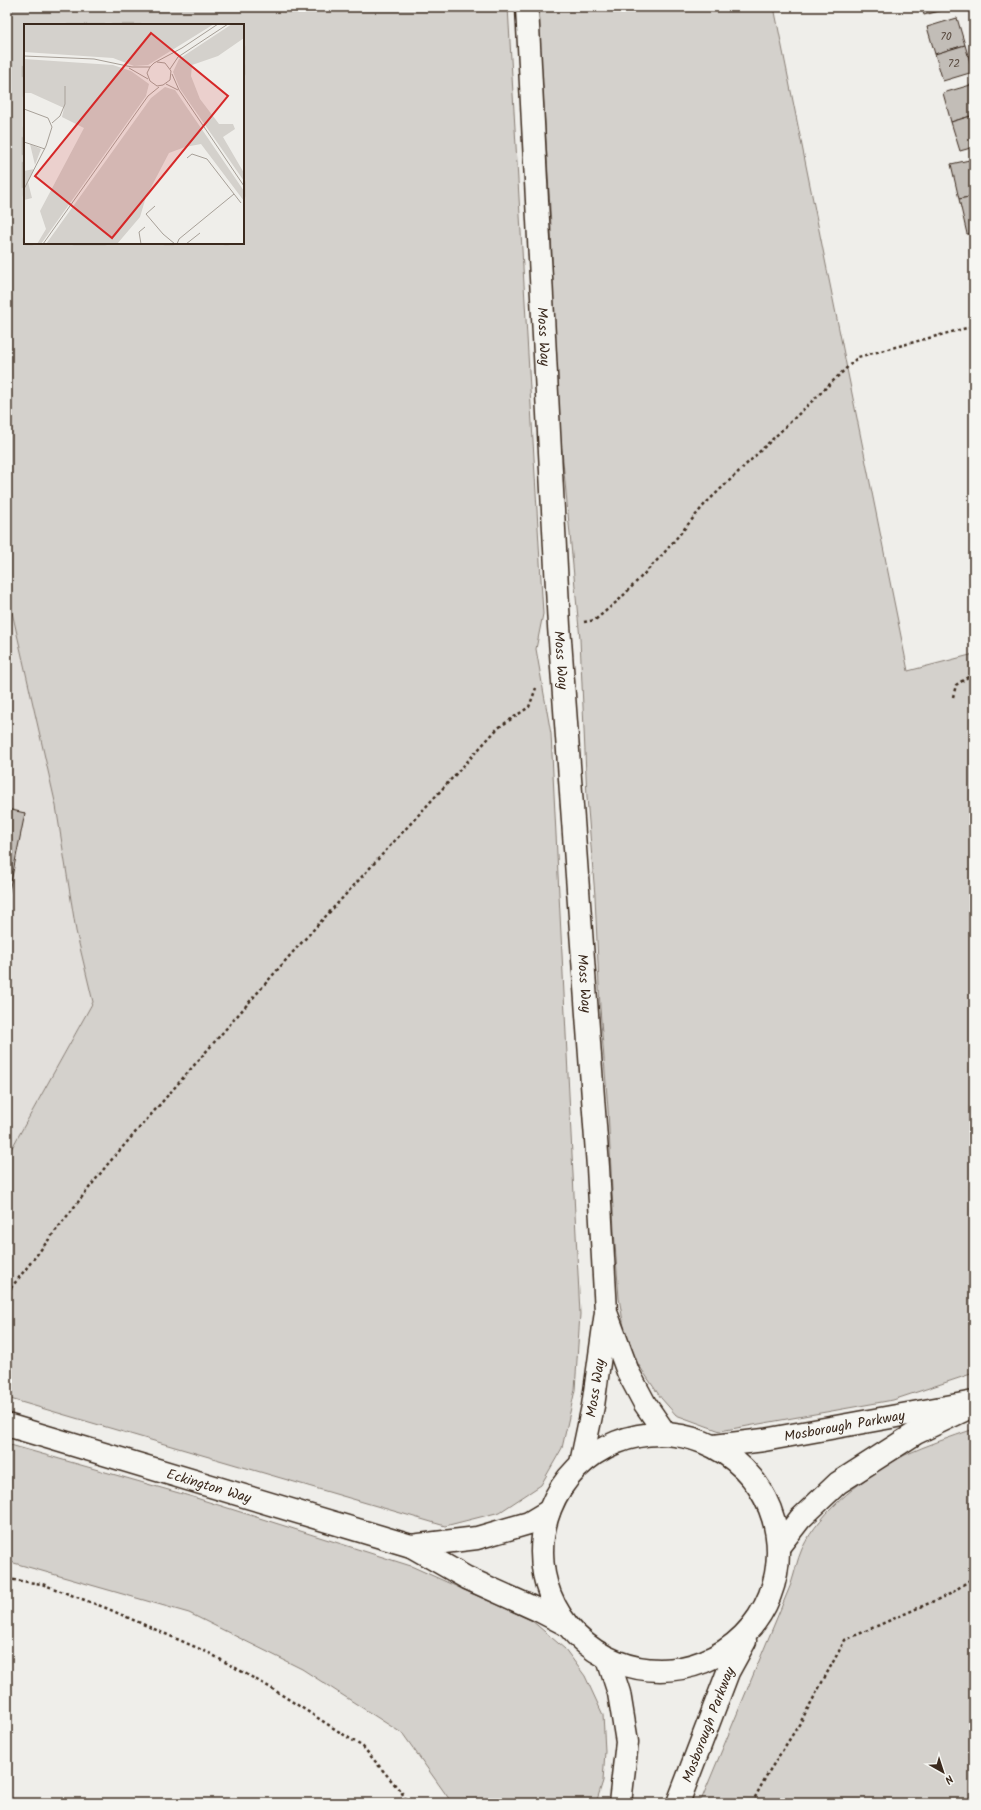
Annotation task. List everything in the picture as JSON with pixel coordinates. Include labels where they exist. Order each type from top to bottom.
[{"type":"main road","name":"Moss Way","points":[[527,7],[559,626],[596,1143],[606,1312],[593,1406],[581,1463]]},
{"type":"main road","name":"Moss Way","points":[[606,1312],[628,1372],[645,1404],[666,1433]]},
{"type":"main road","name":"Mosborough Parkway","points":[[714,1446],[764,1440],[974,1402]]},
{"type":"main road","name":"Mosborough Parkway","points":[[779,1546],[800,1519],[838,1483],[916,1434],[974,1405]]},
{"type":"main road","name":"Eckington Way","points":[[7,1425],[411,1546],[467,1578],[538,1610],[565,1624]]},
{"type":"main road","points":[[666,1433],[690,1437],[714,1446],[740,1463],[760,1487],[774,1516],[779,1546],[777,1575],[768,1602],[752,1627],[722,1653],[686,1668],[646,1670],[608,1659],[584,1644],[565,1624],[550,1598],[542,1569],[541,1540],[548,1511],[562,1485],[581,1463],[606,1446],[614,1443],[635,1436],[666,1433]]},
{"type":"main road","name":"Eckington Way","points":[[411,1546],[477,1538],[529,1523],[548,1511]]},
{"type":"main road","name":"Mosborough Parkway","points":[[678,1803],[728,1672],[752,1627]]},
{"type":"main road","points":[[608,1659],[618,1693],[627,1742],[620,1803]]},
{"type":"path","points":[[559,626],[595,620],[620,600],[664,553],[705,504],[858,357],[974,326]]},
{"type":"path","points":[[953,697],[956,686],[968,677],[974,675]]},
{"type":"path","points":[[7,1293],[107,1165],[282,964],[498,728],[529,707],[537,685]]},
{"type":"path","points":[[752,1803],[768,1773],[800,1723],[845,1640],[950,1594],[974,1577]]},
{"type":"path","points":[[7,1579],[42,1584],[106,1608],[210,1653],[258,1680],[363,1747],[402,1793],[408,1803]]},
{"type":"shaded area","points":[[7,7],[508,7],[543,614],[536,649],[551,734],[580,1314],[575,1390],[562,1448],[541,1485],[500,1512],[445,1526],[7,1398],[7,1154],[13,1146],[93,1002],[76,931],[56,806],[7,590]]},
{"type":"shaded area","points":[[538,7],[774,7],[908,671],[974,654],[974,1373],[893,1400],[720,1431],[676,1415],[661,1398],[634,1358],[625,1333],[619,1298],[614,1230],[608,1109],[600,1008],[595,896],[587,797],[580,639],[556,388],[551,225]]},
{"type":"shaded area","points":[[7,590],[56,806],[76,931],[93,1002],[13,1146],[7,1154]]},
{"type":"shaded area","points":[[974,1429],[974,1803],[700,1803],[791,1584],[800,1553],[820,1521],[846,1494],[891,1463],[930,1444]]},
{"type":"shaded area","points":[[7,1444],[193,1497],[411,1566],[531,1620],[565,1649],[585,1676],[603,1715],[605,1751],[603,1781],[596,1803],[452,1803],[403,1734],[302,1669],[189,1613],[7,1561]]},
{"type":"building","points":[[922,7],[955,7],[924,15]]},
{"type":"building","points":[[957,18],[965,45],[935,54],[927,27]]},
{"type":"building","points":[[965,45],[973,72],[943,81],[935,54]]},
{"type":"building","points":[[974,84],[974,115],[951,122],[943,93]]},
{"type":"building","points":[[974,115],[974,147],[960,151],[951,122]]},
{"type":"building","points":[[974,159],[974,196],[959,199],[951,164]]},
{"type":"building","points":[[974,196],[974,233],[967,234],[959,199]]},
{"type":"building","points":[[7,809],[25,813],[7,901]]}]
